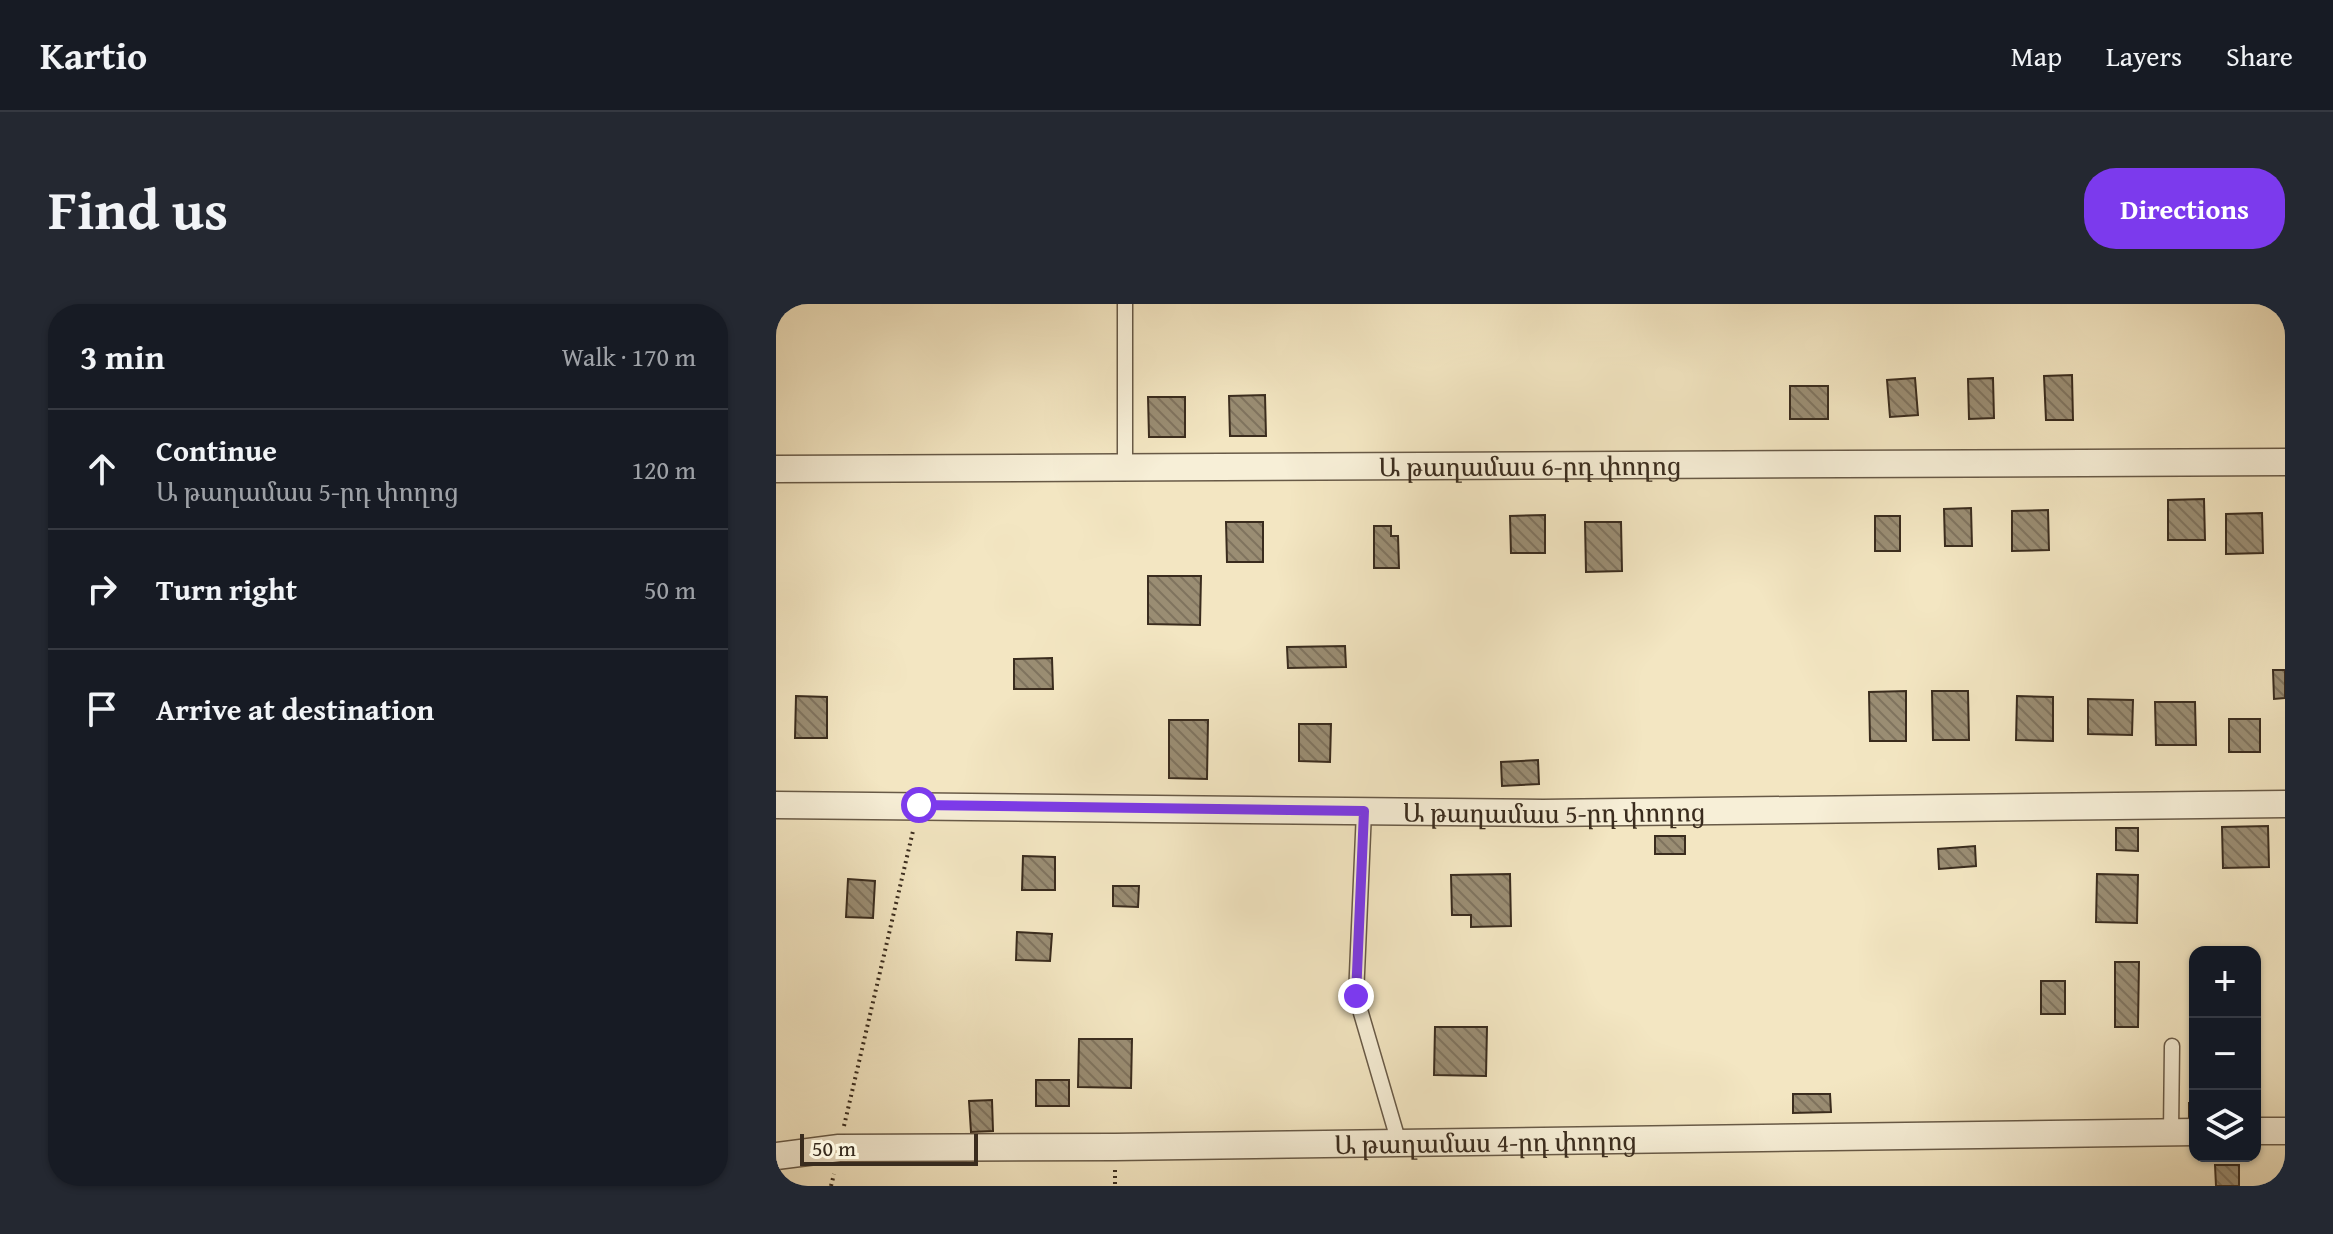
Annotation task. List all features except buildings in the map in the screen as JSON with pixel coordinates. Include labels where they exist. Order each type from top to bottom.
[{"type":"street","name":"Ա թաղամաս 6-րդ փողոց","points":[[776,469],[2285,462]]},
{"type":"street","name":"Ա թաղամաս 5-րդ փողոց","points":[[776,805],[1543,813],[2285,804]]},
{"type":"street","points":[[2261,1131],[2285,1131]]},
{"type":"street","name":"Ա թաղամաս 4-րդ փողոց","points":[[776,1156],[839,1148],[2183,1132]]},
{"type":"lane","points":[[1125,304],[1125,468]]},
{"type":"lane","points":[[1364,811],[1356,996],[1399,1143]]},
{"type":"lane","points":[[2172,1046],[2183,1132]]},
{"type":"path","points":[[831,1186],[919,805]]},
{"type":"route","points":[[919,805],[1364,811],[1356,996]]}]
